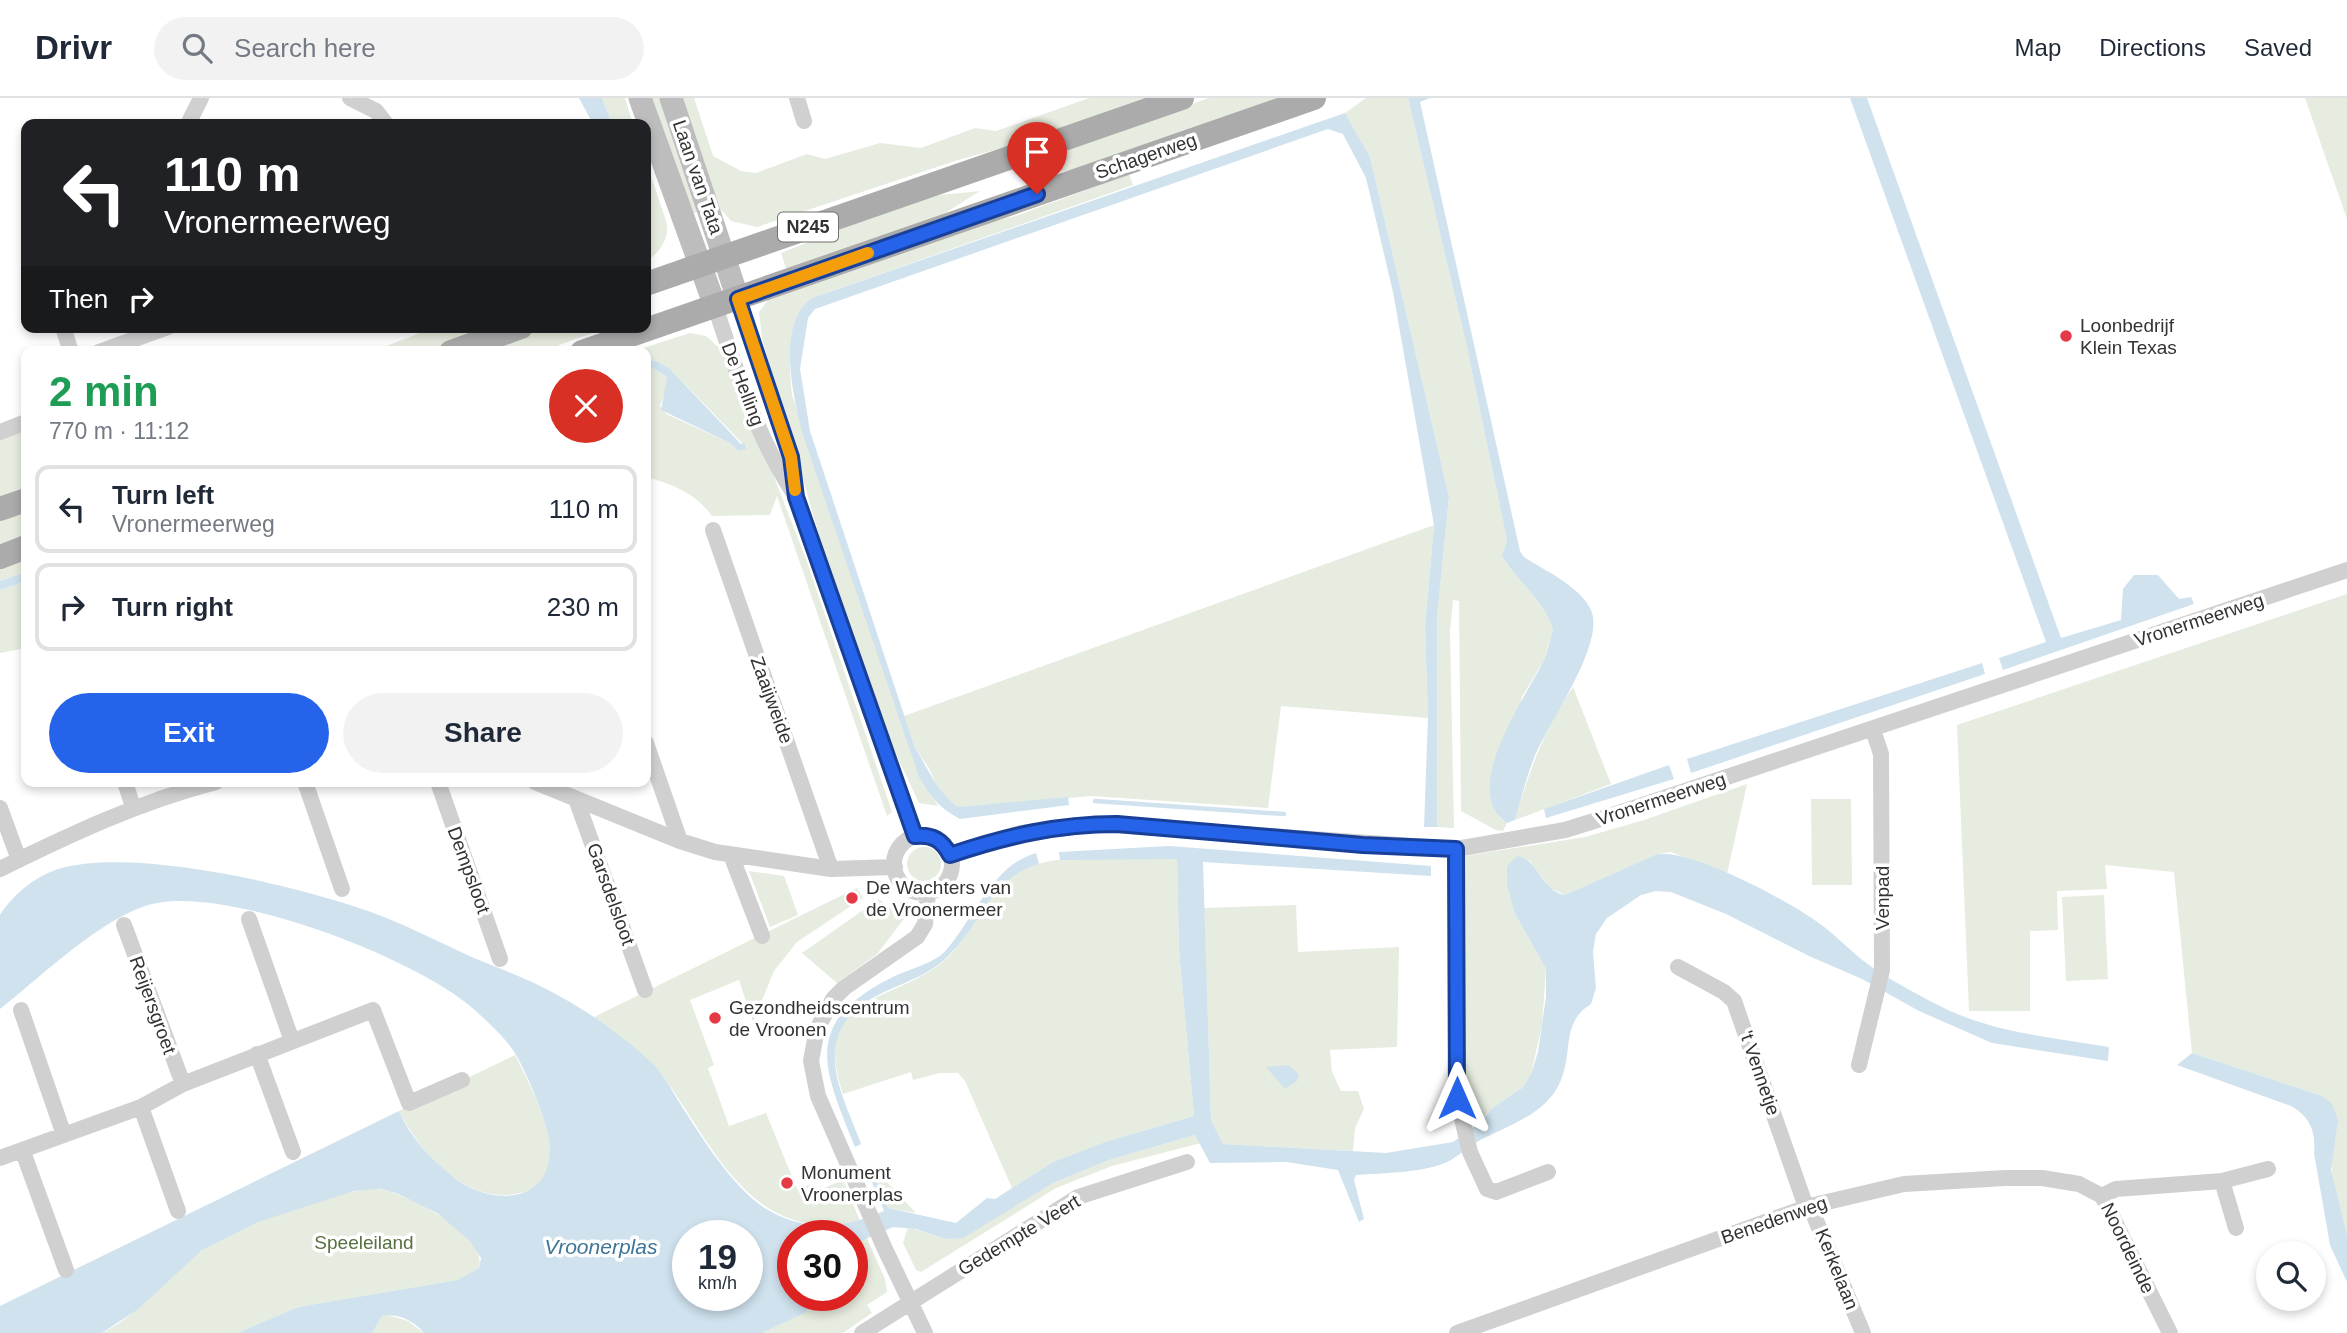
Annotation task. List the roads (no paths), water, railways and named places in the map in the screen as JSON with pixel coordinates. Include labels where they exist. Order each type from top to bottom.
[{"type":"main road","name":"N245","points":[[651,282],[1182,98]]},
{"type":"main road","name":"Schagerweg","points":[[651,328],[1314,98]]},
{"type":"main road","points":[[468,346],[504,333]]},
{"type":"main road","name":"Schagerweg","points":[[599,346],[637,333]]},
{"type":"main road","points":[[0,509],[21,502]]},
{"type":"main road","points":[[0,556],[21,549]]},
{"type":"street","points":[[190,119],[201,98]]},
{"type":"street","points":[[350,98],[376,111],[382,119]]},
{"type":"street","name":"Laan van Tata","points":[[640,98],[647,119]]},
{"type":"street","name":"Laan van Tata","points":[[671,98],[738,299]]},
{"type":"street","points":[[797,98],[804,121]]},
{"type":"street","name":"Laan van Tata","points":[[651,129],[715,306]]},
{"type":"street","name":"De Helling","points":[[738,299],[791,457],[796,497],[915,836]]},
{"type":"street","name":"De Helling","points":[[715,306],[774,464],[796,497]]},
{"type":"street","points":[[116,346],[151,333]]},
{"type":"street","points":[[0,432],[21,424]]},
{"type":"street","name":"Zaaijweide","points":[[713,530],[831,869]]},
{"type":"street","name":"Vronermeerweg","points":[[950,855],[1021,833],[1100,824],[1456,849],[1565,830],[2347,570]]},
{"type":"street","name":"Venpad","points":[[1859,1065],[1882,970],[1881,754],[1872,730]]},
{"type":"street","points":[[651,757],[680,841]]},
{"type":"street","points":[[127,787],[133,807]]},
{"type":"street","points":[[0,869],[87,825],[133,807],[199,787]]},
{"type":"street","points":[[307,787],[342,889]]},
{"type":"street","name":"Dempsloot","points":[[440,787],[500,959]]},
{"type":"street","points":[[547,787],[680,841],[731,855],[831,869],[895,867]]},
{"type":"street","name":"Garsdelsloot","points":[[576,799],[645,990]]},
{"type":"street","points":[[0,808],[19,860]]},
{"type":"street","points":[[915,836],[932,837],[940,841],[950,855],[952,867],[948,879],[940,888],[928,892],[906,887],[895,867],[899,848],[915,836]]},
{"type":"street","points":[[1456,849],[1457,1098],[1470,1152],[1487,1189],[1496,1192],[1548,1172]]},
{"type":"street","points":[[731,855],[762,936]]},
{"type":"street","points":[[925,1333],[909,1303],[818,1096],[811,1061],[814,1039],[822,1018],[838,993],[917,937],[925,924],[928,892]]},
{"type":"street","points":[[249,919],[292,1041]]},
{"type":"street","name":"Reijersgroet","points":[[124,925],[183,1084]]},
{"type":"street","name":"'t Vennetje","points":[[1678,967],[1724,992],[1734,1002],[1808,1207]]},
{"type":"street","points":[[21,1010],[64,1135]]},
{"type":"street","points":[[0,1158],[23,1152],[141,1107],[183,1084],[373,1010],[409,1103],[462,1080]]},
{"type":"street","points":[[257,1054],[293,1152]]},
{"type":"street","points":[[141,1107],[178,1211]]},
{"type":"street","points":[[23,1152],[66,1270]]},
{"type":"street","name":"Gedempte Veert","points":[[862,1333],[1078,1198],[1119,1181],[1187,1161]]},
{"type":"street","name":"Noordeinde","points":[[2170,1333],[2102,1196],[2116,1189],[2222,1181],[2267,1169]]},
{"type":"street","name":"Benedenweg","points":[[1457,1333],[1808,1207],[1873,1190],[1966,1179],[2042,1178],[2084,1186],[2102,1196]]},
{"type":"street","points":[[2222,1181],[2236,1228]]},
{"type":"street","name":"Kerkelaan","points":[[1808,1207],[1863,1333]]},
{"type":"water","points":[[579,98],[602,98],[610,119],[590,119]]},
{"type":"water","points":[[1408,98],[1430,98],[1420,102],[1520,551],[1524,557],[1579,594],[1591,610],[1593,625],[1583,663],[1534,758],[1515,820],[1507,823],[1494,808],[1490,789],[1493,766],[1512,719],[1544,660],[1553,629],[1537,600],[1502,556],[1507,540],[1466,343]]},
{"type":"water","points":[[1850,98],[1867,98],[2061,638],[2121,620],[2123,589],[2134,575],[2158,575],[2179,599],[2191,597],[2194,604],[2003,670],[1999,658],[2046,642]]},
{"type":"water","points":[[1345,113],[1370,157],[1449,497],[1437,618],[1437,827],[1424,827],[1428,718],[1425,626],[1434,525],[1393,292],[1366,178],[1343,134],[1328,129],[815,309],[808,318],[800,369],[810,431],[915,748],[938,787],[958,807],[1068,797],[1069,805],[960,819],[936,801],[919,777],[802,432],[790,361],[794,325],[801,310],[812,298]]},
{"type":"water","points":[[651,360],[669,368],[747,449],[738,451],[730,443],[661,410],[667,377],[653,368]]},
{"type":"water","points":[[21,574],[21,583],[0,590],[0,581]]},
{"type":"water","points":[[1982,663],[1985,674],[1691,773],[1687,759]]},
{"type":"water","points":[[1669,765],[1674,779],[1546,818],[1544,809]]},
{"type":"water","points":[[1169,846],[1431,866],[1431,876],[1203,862],[1211,1120],[1223,1144],[1386,1153],[1453,1142],[1482,1121],[1492,1108],[1522,1088],[1531,1074],[1538,1052],[1546,997],[1546,969],[1514,912],[1507,886],[1507,866],[1517,856],[1530,863],[1550,888],[1565,895],[1657,854],[1693,860],[1738,878],[1802,912],[1878,971],[1948,1010],[2007,1029],[2109,1047],[2108,1061],[1992,1043],[1919,1011],[1862,979],[1809,956],[1726,914],[1671,892],[1656,891],[1641,895],[1607,918],[1596,934],[1593,952],[1596,988],[1591,1004],[1582,1011],[1571,1029],[1565,1069],[1547,1101],[1527,1117],[1482,1139],[1442,1164],[1405,1172],[1356,1175],[1354,1180],[1364,1219],[1359,1222],[1338,1170],[1286,1162],[1210,1163],[1195,1135],[1109,1160],[1053,1183],[963,1238],[945,1239],[916,1229],[893,1227],[868,1238],[868,1220],[859,1220],[884,1211],[869,1175],[874,1174],[888,1208],[956,1223],[987,1198],[995,1199],[1053,1162],[1105,1142],[1194,1116],[1179,950],[1177,859],[1060,860],[1059,852]]},
{"type":"water","points":[[1036,853],[1039,864],[1022,871],[996,892],[968,933],[944,960],[916,978],[870,999],[846,1020],[838,1036],[835,1063],[841,1091],[861,1144],[855,1147],[829,1072],[827,1051],[831,1031],[843,1013],[862,995],[942,954],[996,880],[1021,859]]},
{"type":"water","name":"Vroonerplas","points":[[94,863],[131,863],[216,872],[259,881],[300,890],[381,916],[540,986],[619,1035],[664,1077],[731,1177],[755,1201],[791,1220],[777,1220],[777,1311],[807,1311],[762,1333],[424,1333],[405,1319],[388,1315],[382,1316],[372,1333],[237,1333],[298,1307],[457,1280],[479,1268],[481,1258],[470,1241],[437,1213],[398,1194],[381,1189],[354,1191],[258,1222],[202,1250],[137,1310],[102,1333],[0,1333],[0,1306],[399,1111],[415,1138],[436,1162],[466,1186],[482,1192],[514,1195],[528,1191],[539,1182],[547,1168],[550,1149],[542,1113],[518,1059],[505,1040],[477,1012],[450,991],[371,950],[277,917],[231,906],[190,901],[157,903],[138,909],[96,932],[0,1009],[0,915],[19,892],[53,871]]},
{"type":"water","points":[[2192,1053],[2322,1096],[2332,1104],[2338,1120],[2331,1170],[2347,1236],[2347,1282],[2330,1245],[2314,1153],[2314,1138],[2307,1120],[2291,1106],[2177,1065]]},
{"type":"water","points":[[1288,1065],[1299,1074],[1297,1081],[1285,1089],[1266,1067]]},
{"type":"waterway","points":[[1095,801],[1284,814]]},
{"type":"place","name":"Loonbedrijf Klein Texas","points":[[2066,336]]},
{"type":"place","name":"De Wachters van de Vroonermeer","points":[[852,898]]},
{"type":"place","name":"Gezondheidscentrum de Vroonen","points":[[715,1018]]},
{"type":"place","name":"Monument Vroonerplas","points":[[787,1183]]},
{"type":"park label","name":"Speeleiland","points":[[364,1242]]}]
